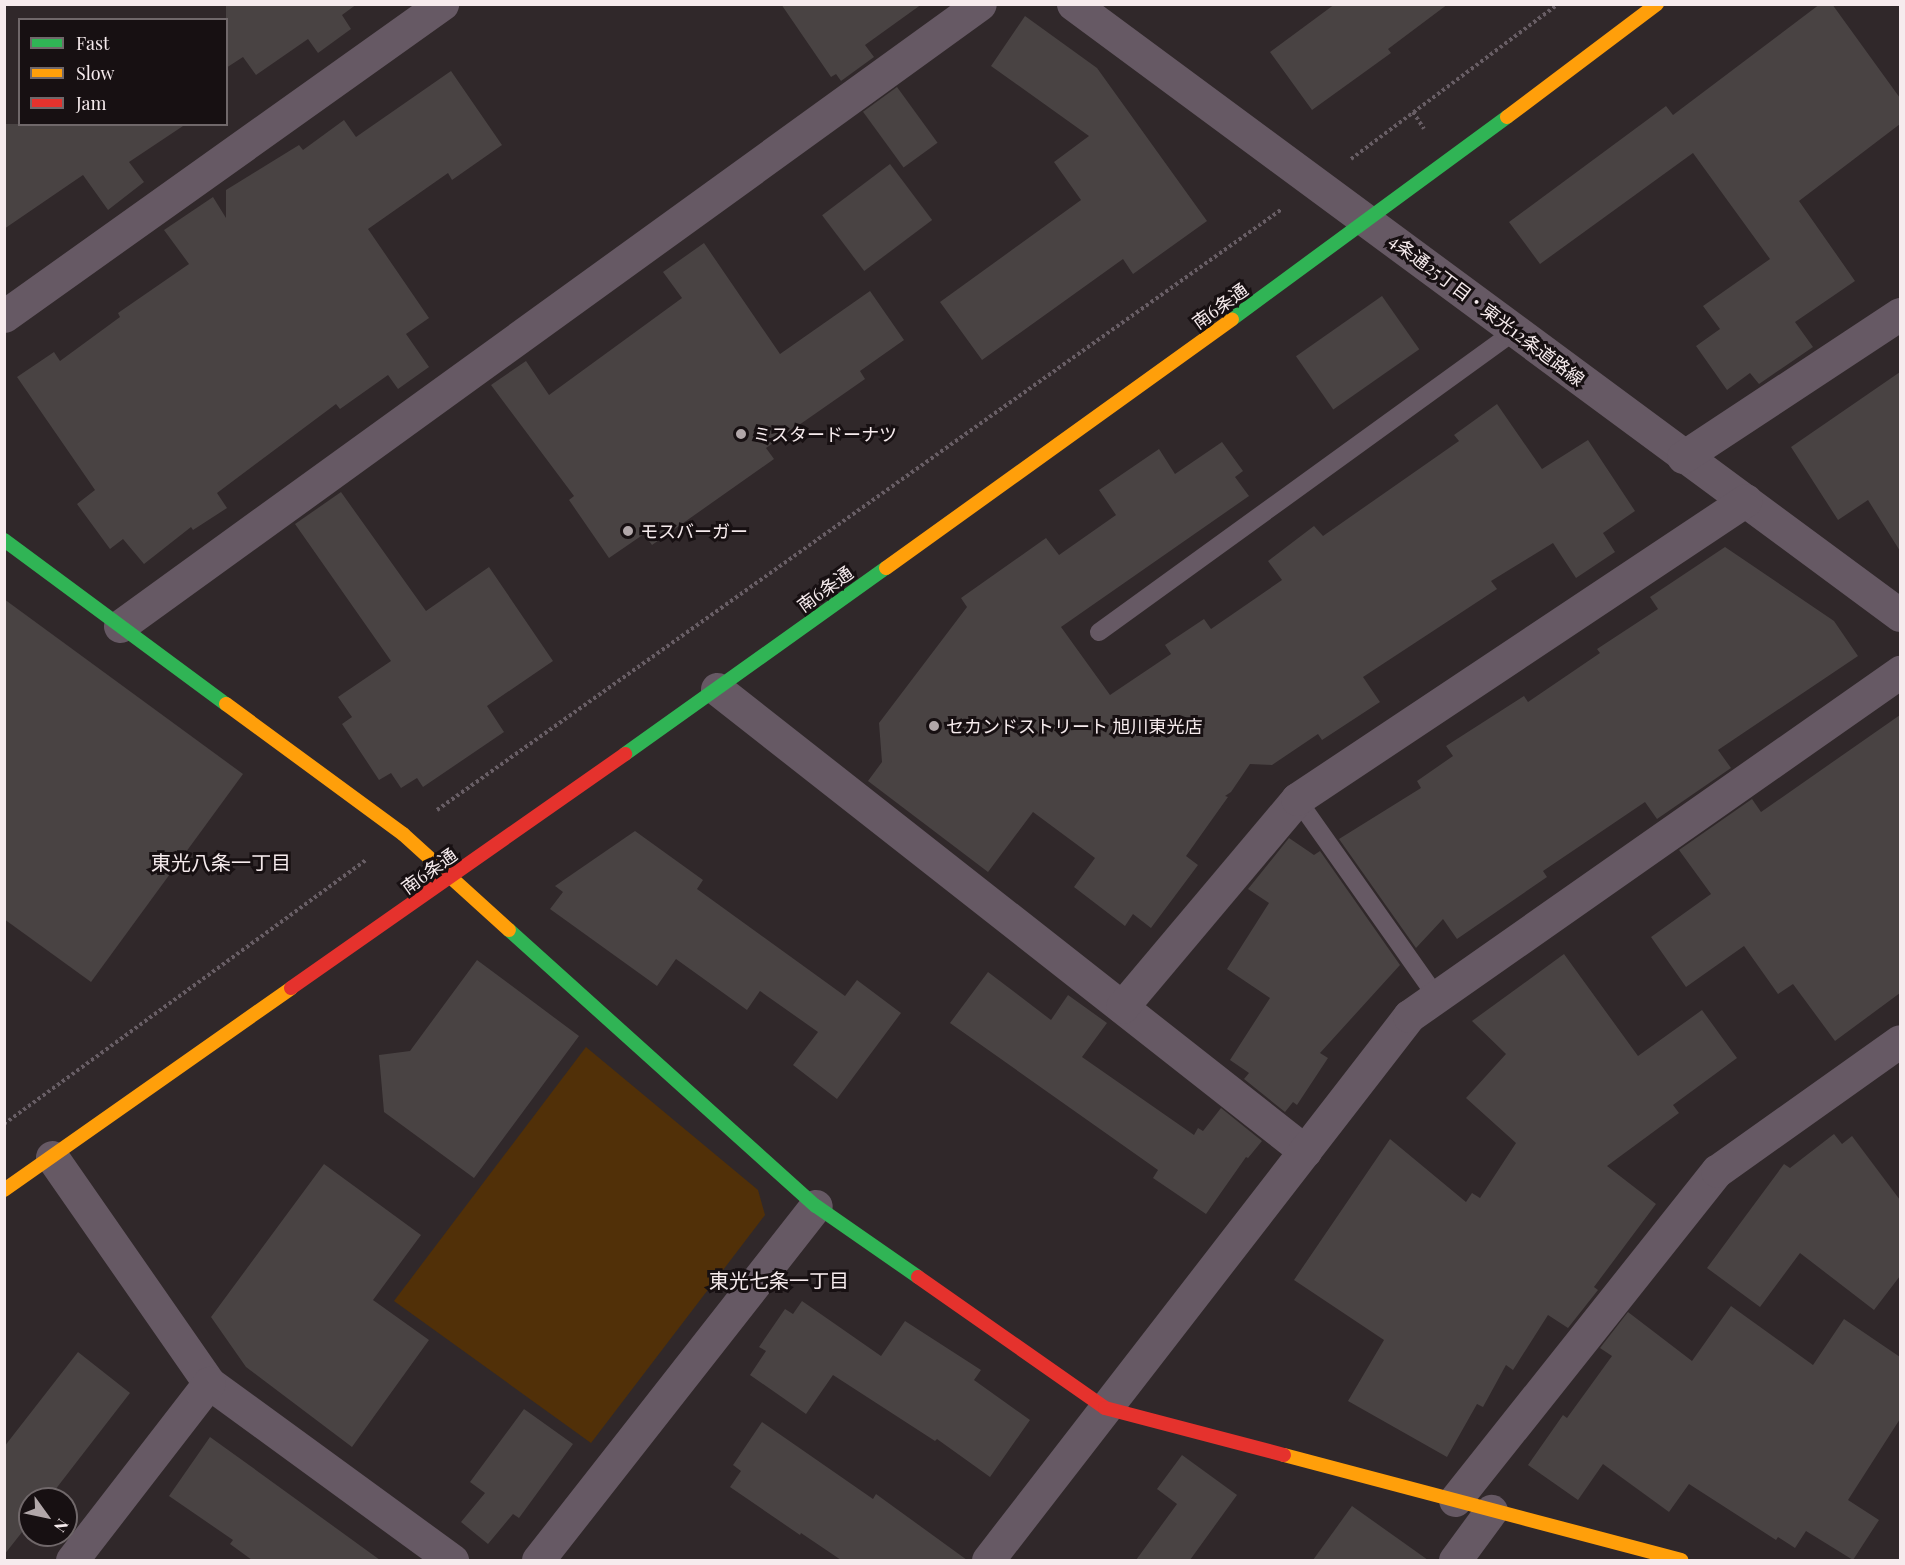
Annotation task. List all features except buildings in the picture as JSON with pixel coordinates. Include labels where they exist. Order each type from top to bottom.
[{"type":"street","points":[[4,316],[442,4]]},
{"type":"street","points":[[120,626],[980,4]]},
{"type":"street","name":"4条通25丁目・東光12条道路線","points":[[1073,4],[1319,184],[1683,457],[1746,500],[1900,615]]},
{"type":"street","name":"南6条通","points":[[4,1190],[717,689],[1368,221],[1657,4]]},
{"type":"street","points":[[1683,457],[1900,314]]},
{"type":"street","points":[[1122,1006],[1297,800],[1746,500]]},
{"type":"street","points":[[4,540],[404,834],[816,1206],[1105,1408],[1681,1560]]},
{"type":"street","points":[[988,1560],[1409,1016],[1900,672]]},
{"type":"street","points":[[717,689],[1305,1151]]},
{"type":"street","points":[[1455,1500],[1718,1171],[1900,1041]]},
{"type":"street","points":[[52,1156],[209,1383],[452,1560]]},
{"type":"street","points":[[538,1560],[816,1206]]},
{"type":"street","points":[[84,1556],[209,1383]]},
{"type":"street","points":[[1455,1560],[1491,1511]]},
{"type":"lane","points":[[1099,632],[1515,331]]},
{"type":"lane","points":[[1297,800],[1436,996]]},
{"type":"path","points":[[4,1124],[404,834],[1319,184],[1558,4]]},
{"type":"shaded area","points":[[586,1047],[758,1190],[765,1215],[591,1443],[394,1301]]},
{"type":"traffic: fast","points":[[1232,319],[1507,117]]},
{"type":"traffic: fast","points":[[4,540],[226,704]]},
{"type":"traffic: fast","points":[[625,754],[886,568]]},
{"type":"traffic: fast","points":[[509,930],[816,1206],[918,1277]]},
{"type":"traffic: slow","points":[[1507,117],[1657,4]]},
{"type":"traffic: slow","points":[[886,568],[1232,319]]},
{"type":"traffic: slow","points":[[226,704],[403,834],[509,930]]},
{"type":"traffic: slow","points":[[4,1190],[291,988]]},
{"type":"traffic: slow","points":[[1284,1455],[1681,1560]]},
{"type":"traffic: jam","points":[[291,988],[625,754]]},
{"type":"traffic: jam","points":[[918,1277],[1105,1408],[1284,1455]]},
{"type":"place","name":"ミスタードーナツ","points":[[741,434]]},
{"type":"place","name":"モスバーガー","points":[[628,531]]},
{"type":"place","name":"セカンドストリート 旭川東光店","points":[[934,726]]},
{"type":"district","name":"東光八条一丁目","points":[[221,861]]},
{"type":"district","name":"東光七条一丁目","points":[[779,1279]]}]
